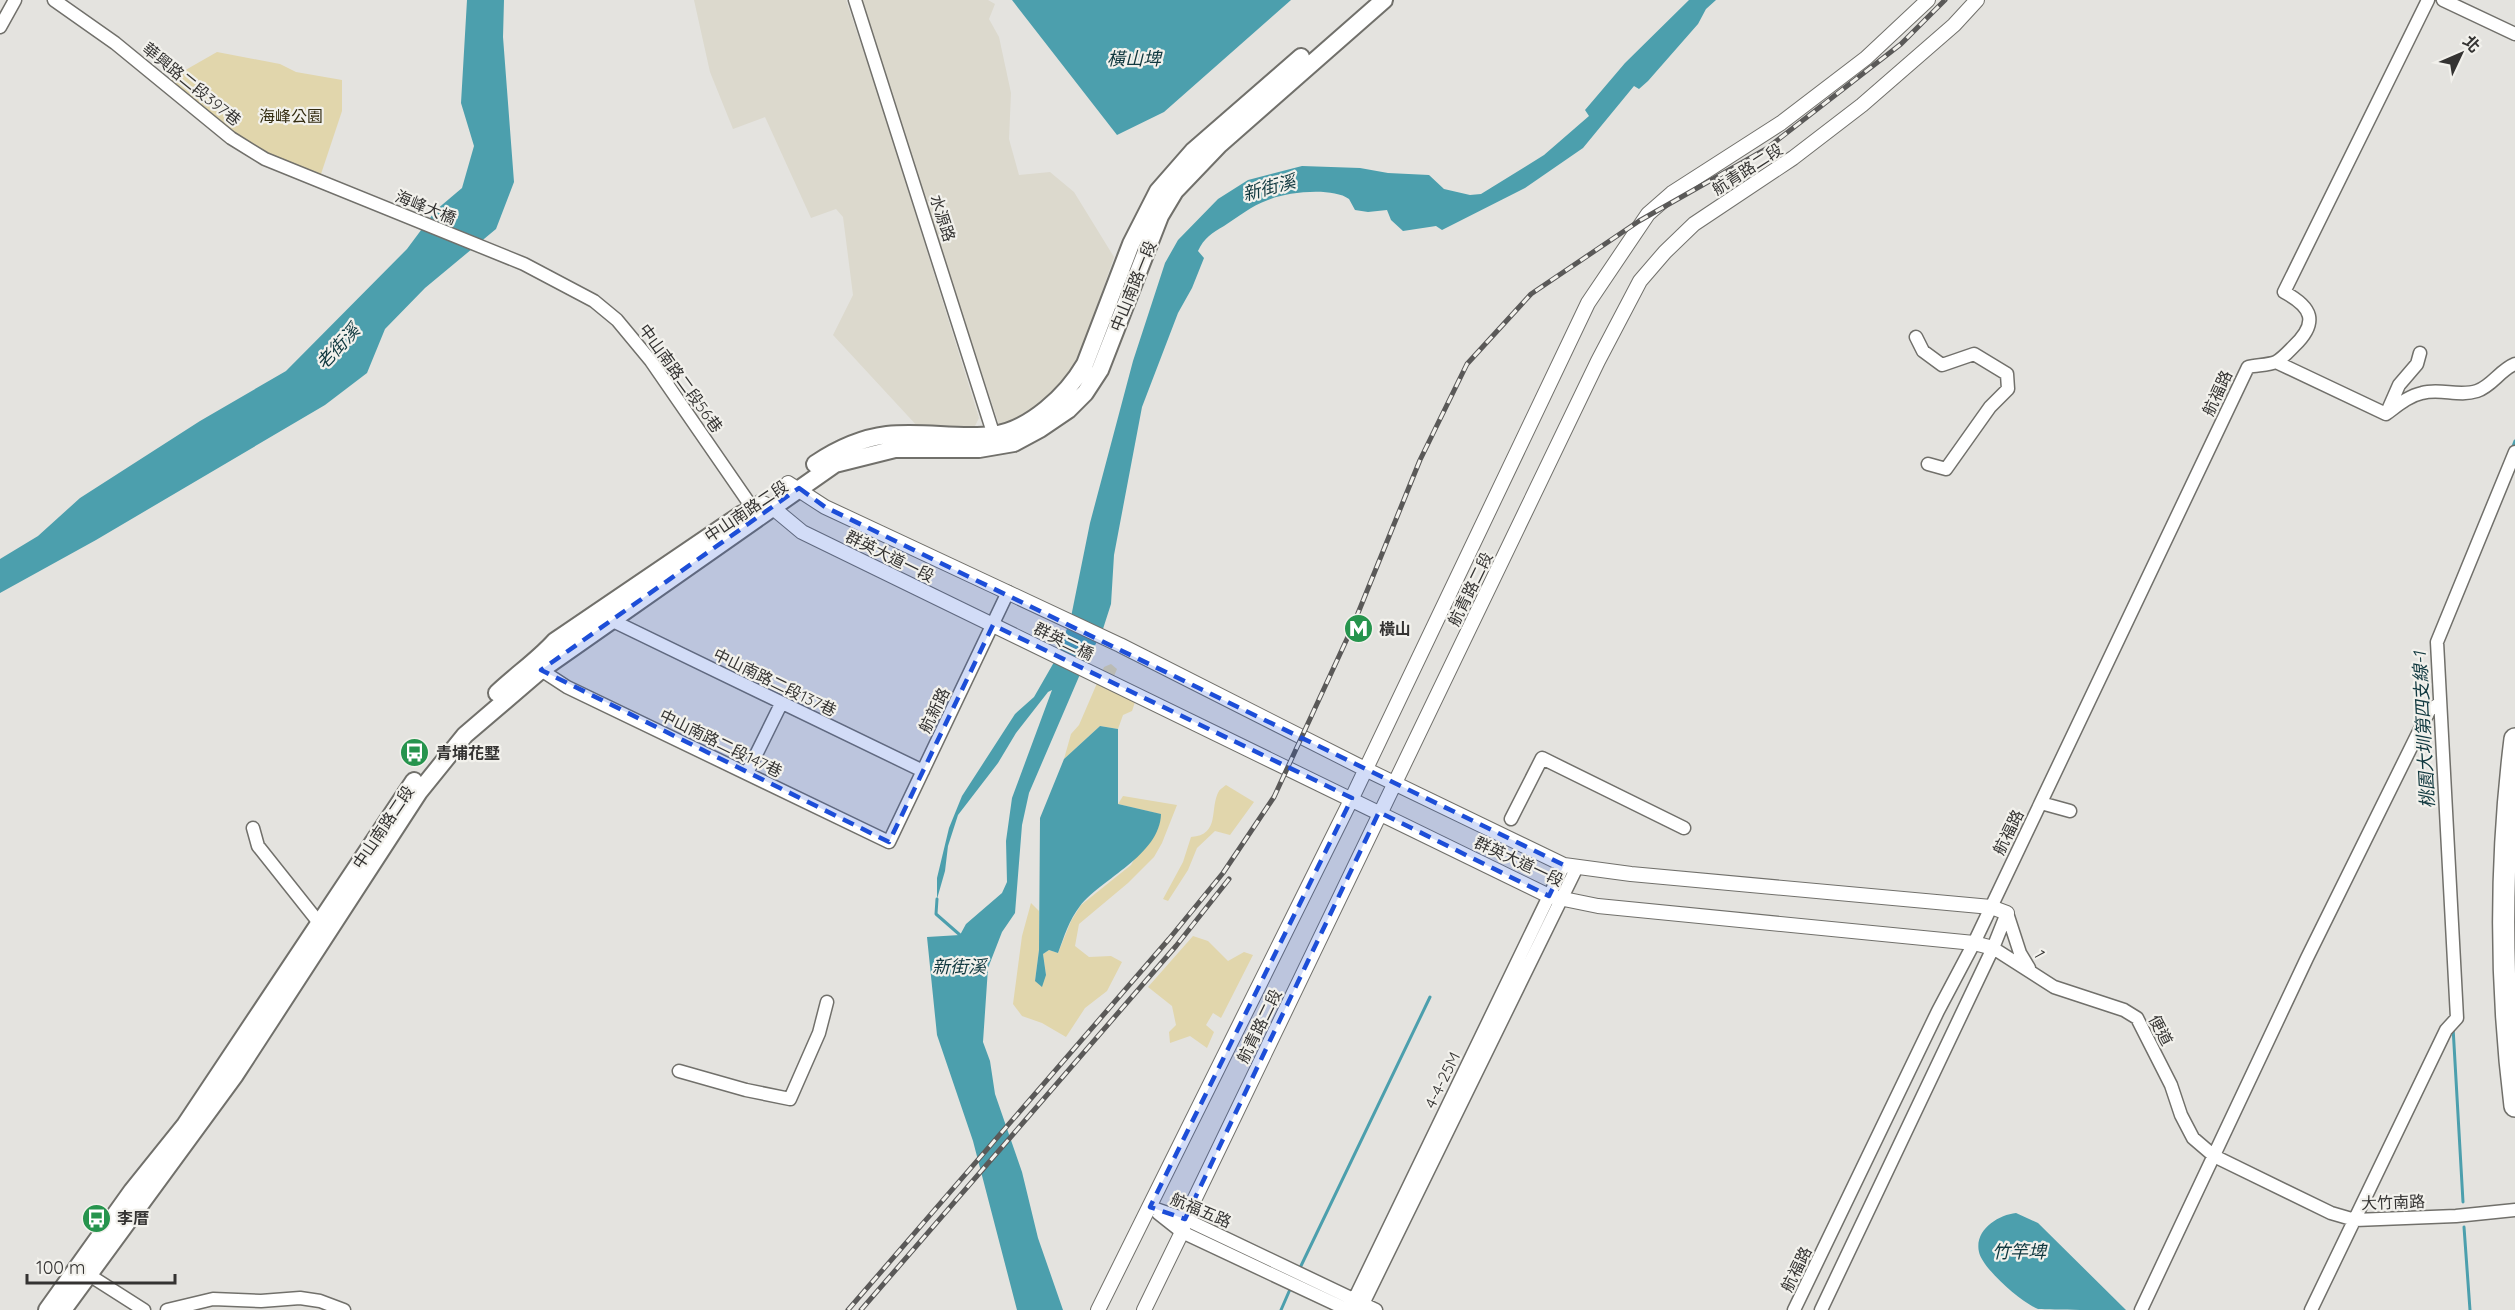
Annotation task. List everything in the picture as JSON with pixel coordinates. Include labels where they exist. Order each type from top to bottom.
[{"type":"highway","points":[[2515,739],[2503,884],[2506,999],[2515,1106]]},
{"type":"main road","name":"中山南路一段","points":[[832,459],[895,448],[979,449],[1046,410],[1075,381],[1085,364],[1144,216],[1158,191],[1176,168],[1367,0]]},
{"type":"main road","name":"中山南路一段","points":[[996,440],[1014,443],[1068,410],[1085,393],[1100,370],[1160,216],[1175,191],[1218,145],[1384,0]]},
{"type":"main road","name":"中山南路二段","points":[[47,1310],[132,1191],[185,1125],[406,791],[439,747],[555,641],[832,459]]},
{"type":"main road","name":"中山南路二段","points":[[63,1310],[235,1075],[419,792],[465,735],[541,670],[613,621],[760,508]]},
{"type":"street","points":[[0,27],[15,0]]},
{"type":"street","name":"華興路二段397巷","points":[[54,0],[115,43],[231,138],[265,159],[316,180]]},
{"type":"street","name":"水源路","points":[[855,0],[996,440]]},
{"type":"street","name":"航青路二段","points":[[1098,1310],[1352,798],[1588,303],[1648,214],[1671,193],[1790,116],[1866,58],[1928,0]]},
{"type":"street","name":"航青路二段","points":[[1144,1310],[1379,812],[1598,361],[1640,281],[1694,224],[1793,158],[1862,105],[1954,25],[1977,0]]},
{"type":"street","points":[[2386,414],[2276,362],[2305,335],[2310,322],[2308,310],[2299,300],[2284,292],[2428,0]]},
{"type":"street","points":[[2443,0],[2515,34]]},
{"type":"street","name":"海峰大橋","points":[[316,180],[524,264]]},
{"type":"street","name":"中山南路二段56巷","points":[[524,264],[594,301],[617,320],[651,361],[760,508]]},
{"type":"street","points":[[1916,337],[1923,351],[1942,365],[1974,354],[2007,374],[2007,389],[1990,407],[1946,469],[1928,464]]},
{"type":"street","points":[[2386,414],[2398,385],[2417,364],[2420,353]]},
{"type":"street","name":"航福路","points":[[1794,1310],[1938,1011],[1974,943],[2248,367],[2276,362]]},
{"type":"street","points":[[2386,414],[2404,401],[2421,393],[2463,394],[2480,390],[2515,364]]},
{"type":"street","points":[[2311,1310],[2446,1030],[2457,1018],[2437,642],[2515,452]]},
{"type":"street","name":"群英大道一段","points":[[794,485],[825,507],[1027,601]]},
{"type":"street","name":"群英大道一段","points":[[760,508],[802,532],[1010,634]]},
{"type":"street","name":"航新路","points":[[889,842],[1008,592]]},
{"type":"street","name":"群英二橋","points":[[1027,601],[1119,645]]},
{"type":"street","name":"中山南路二段137巷","points":[[613,621],[923,771]]},
{"type":"street","name":"群英二橋","points":[[1010,634],[1104,679]]},
{"type":"street","name":"群英大道一段","points":[[1119,645],[1365,769],[1571,866],[1991,907],[2007,913]]},
{"type":"street","name":"中山南路二段147巷","points":[[541,670],[567,687],[889,842]]},
{"type":"street","name":"群英大道一段","points":[[1104,679],[1555,897],[1598,906],[1974,943],[1993,948]]},
{"type":"street","points":[[747,773],[781,704]]},
{"type":"street","points":[[2140,1310],[2307,958],[2430,710],[2439,704]]},
{"type":"street","points":[[1511,819],[1542,758],[1684,828]]},
{"type":"street","points":[[2041,803],[2070,811]]},
{"type":"street","points":[[253,828],[258,846],[320,924]]},
{"type":"street","name":"4-4-25M","points":[[1355,1307],[1571,866]]},
{"type":"street","points":[[1821,1310],[1993,948],[2007,913]]},
{"type":"street","name":"1","points":[[2007,913],[2020,953],[2031,971]]},
{"type":"street","name":"1","points":[[1993,948],[2031,971]]},
{"type":"street","name":"便道","points":[[2031,971],[2054,987],[2124,1010],[2137,1018],[2171,1085],[2181,1115],[2193,1138],[2214,1156]]},
{"type":"street","points":[[679,1071],[746,1090],[790,1099],[819,1033],[826,1002]]},
{"type":"street","name":"大竹南路","points":[[2214,1156],[2331,1213],[2355,1220],[2456,1216],[2515,1210]]},
{"type":"street","name":"航福五路","points":[[1150,1207],[1355,1307],[1376,1310]]},
{"type":"street","name":"航福五路","points":[[1183,1225],[1298,1273],[1355,1307]]},
{"type":"street","points":[[89,1275],[144,1310]]},
{"type":"street","points":[[167,1310],[213,1299],[261,1301],[300,1298],[320,1301],[344,1310]]},
{"type":"highlighted area","points":[[799,488],[825,507],[1564,865],[1549,896],[1379,812],[1185,1219],[1150,1207],[1352,798],[993,625],[889,842],[541,670]]},
{"type":"shaded area","points":[[694,0],[846,0],[879,97],[979,418],[975,426],[965,431],[919,428],[833,335],[853,295],[843,217],[836,209],[811,218],[765,117],[733,129],[710,72]]},
{"type":"shaded area","points":[[859,0],[988,0],[995,4],[989,19],[999,37],[1011,93],[1009,139],[1019,175],[1050,172],[1074,192],[1114,257],[1082,350],[1068,374],[1045,402],[1018,419],[999,425]]},
{"type":"green space","name":"海峰公園","points":[[217,52],[280,64],[296,72],[342,80],[342,111],[321,174],[270,155],[233,134],[168,80]]},
{"type":"green space","points":[[1111,664],[1117,669],[1112,681],[1136,699],[1132,711],[1123,715],[1118,729],[1100,726],[1064,759],[1071,734],[1079,725],[1104,667]]},
{"type":"green space","points":[[1226,785],[1254,802],[1230,835],[1215,831],[1197,848],[1188,870],[1168,901],[1163,899],[1183,862],[1191,837],[1207,831],[1210,826],[1219,790]]},
{"type":"green space","points":[[1123,796],[1177,805],[1154,857],[1128,883],[1079,924],[1075,946],[1089,957],[1111,956],[1122,962],[1107,991],[1085,1008],[1066,1037],[1042,1023],[1022,1016],[1013,1004],[1022,936],[1031,903],[1039,911],[1039,950],[1035,981],[1046,975],[1043,954],[1049,950],[1058,953],[1071,921],[1081,905],[1131,865],[1160,814],[1118,804]]},
{"type":"green space","points":[[1193,936],[1208,941],[1228,961],[1244,952],[1253,955],[1221,1018],[1213,1013],[1206,1025],[1214,1032],[1207,1048],[1190,1036],[1170,1043],[1169,1032],[1176,1025],[1172,1006],[1148,987]]},
{"type":"water","name":"老街溪","points":[[467,0],[504,0],[503,37],[514,182],[496,229],[425,288],[385,329],[367,373],[325,405],[96,540],[0,593],[0,559],[38,536],[80,498],[200,421],[286,371],[407,249],[436,210],[462,188],[474,146],[461,103]]},
{"type":"water","name":"橫山埤","points":[[1012,0],[1291,0],[1164,112],[1117,135]]},
{"type":"water","name":"新街溪","points":[[1689,0],[1716,0],[1706,9],[1698,24],[1648,81],[1639,89],[1634,86],[1583,148],[1525,188],[1442,230],[1436,226],[1403,231],[1391,220],[1387,210],[1368,212],[1355,210],[1349,199],[1341,195],[1309,192],[1286,195],[1262,202],[1245,212],[1209,236],[1198,251],[1204,258],[1192,288],[1178,313],[1142,407],[1114,555],[1111,604],[1102,632],[1081,672],[1029,793],[1022,825],[1015,913],[1002,932],[988,968],[983,1042],[990,1061],[995,1094],[1022,1172],[1038,1238],[1063,1310],[1017,1310],[973,1141],[937,1035],[927,937],[960,935],[966,924],[1002,893],[1007,882],[1006,841],[1012,798],[1052,690],[1016,733],[998,763],[958,815],[948,846],[945,871],[937,899],[937,878],[949,828],[962,796],[1015,714],[1034,697],[1057,657],[1071,617],[1090,523],[1133,361],[1165,263],[1178,240],[1218,199],[1248,180],[1302,166],[1360,168],[1388,173],[1429,175],[1444,189],[1470,195],[1481,194],[1544,155],[1589,116],[1585,110],[1625,63]]},
{"type":"water","points":[[1100,726],[1118,729],[1118,804],[1161,814],[1158,829],[1151,842],[1140,854],[1080,906],[1070,923],[1058,953],[1049,950],[1043,954],[1046,975],[1042,987],[1035,981],[1039,950],[1040,818],[1064,759]]},
{"type":"water","name":"竹竿埤","points":[[2016,1213],[2038,1223],[2126,1310],[2038,1309],[2022,1300],[1987,1267],[1979,1252],[1978,1244],[1984,1231],[1995,1220]]},
{"type":"waterway","name":"桃園大圳第四支線-1","points":[[2512,449],[2515,441]]},
{"type":"waterway","points":[[937,899],[936,914],[960,935]]},
{"type":"waterway","points":[[1299,1270],[1430,997]]},
{"type":"waterway","name":"桃園大圳第四支線-1","points":[[2453,1027],[2463,1202]]},
{"type":"waterway","name":"桃園大圳第四支線-1","points":[[2464,1227],[2470,1310]]},
{"type":"waterway","points":[[1281,1310],[1291,1287]]},
{"type":"railway","points":[[848,1310],[1169,939],[1223,873],[1274,797],[1352,628],[1420,460],[1467,364],[1531,294],[1639,221],[1766,149],[1901,44],[1945,0]]},
{"type":"railway","points":[[861,1310],[1176,946],[1229,879]]},
{"type":"place","name":"橫山","points":[[1358,629]]},
{"type":"place","name":"青埔花墅","points":[[415,753]]},
{"type":"place","name":"李厝","points":[[96,1218]]}]
